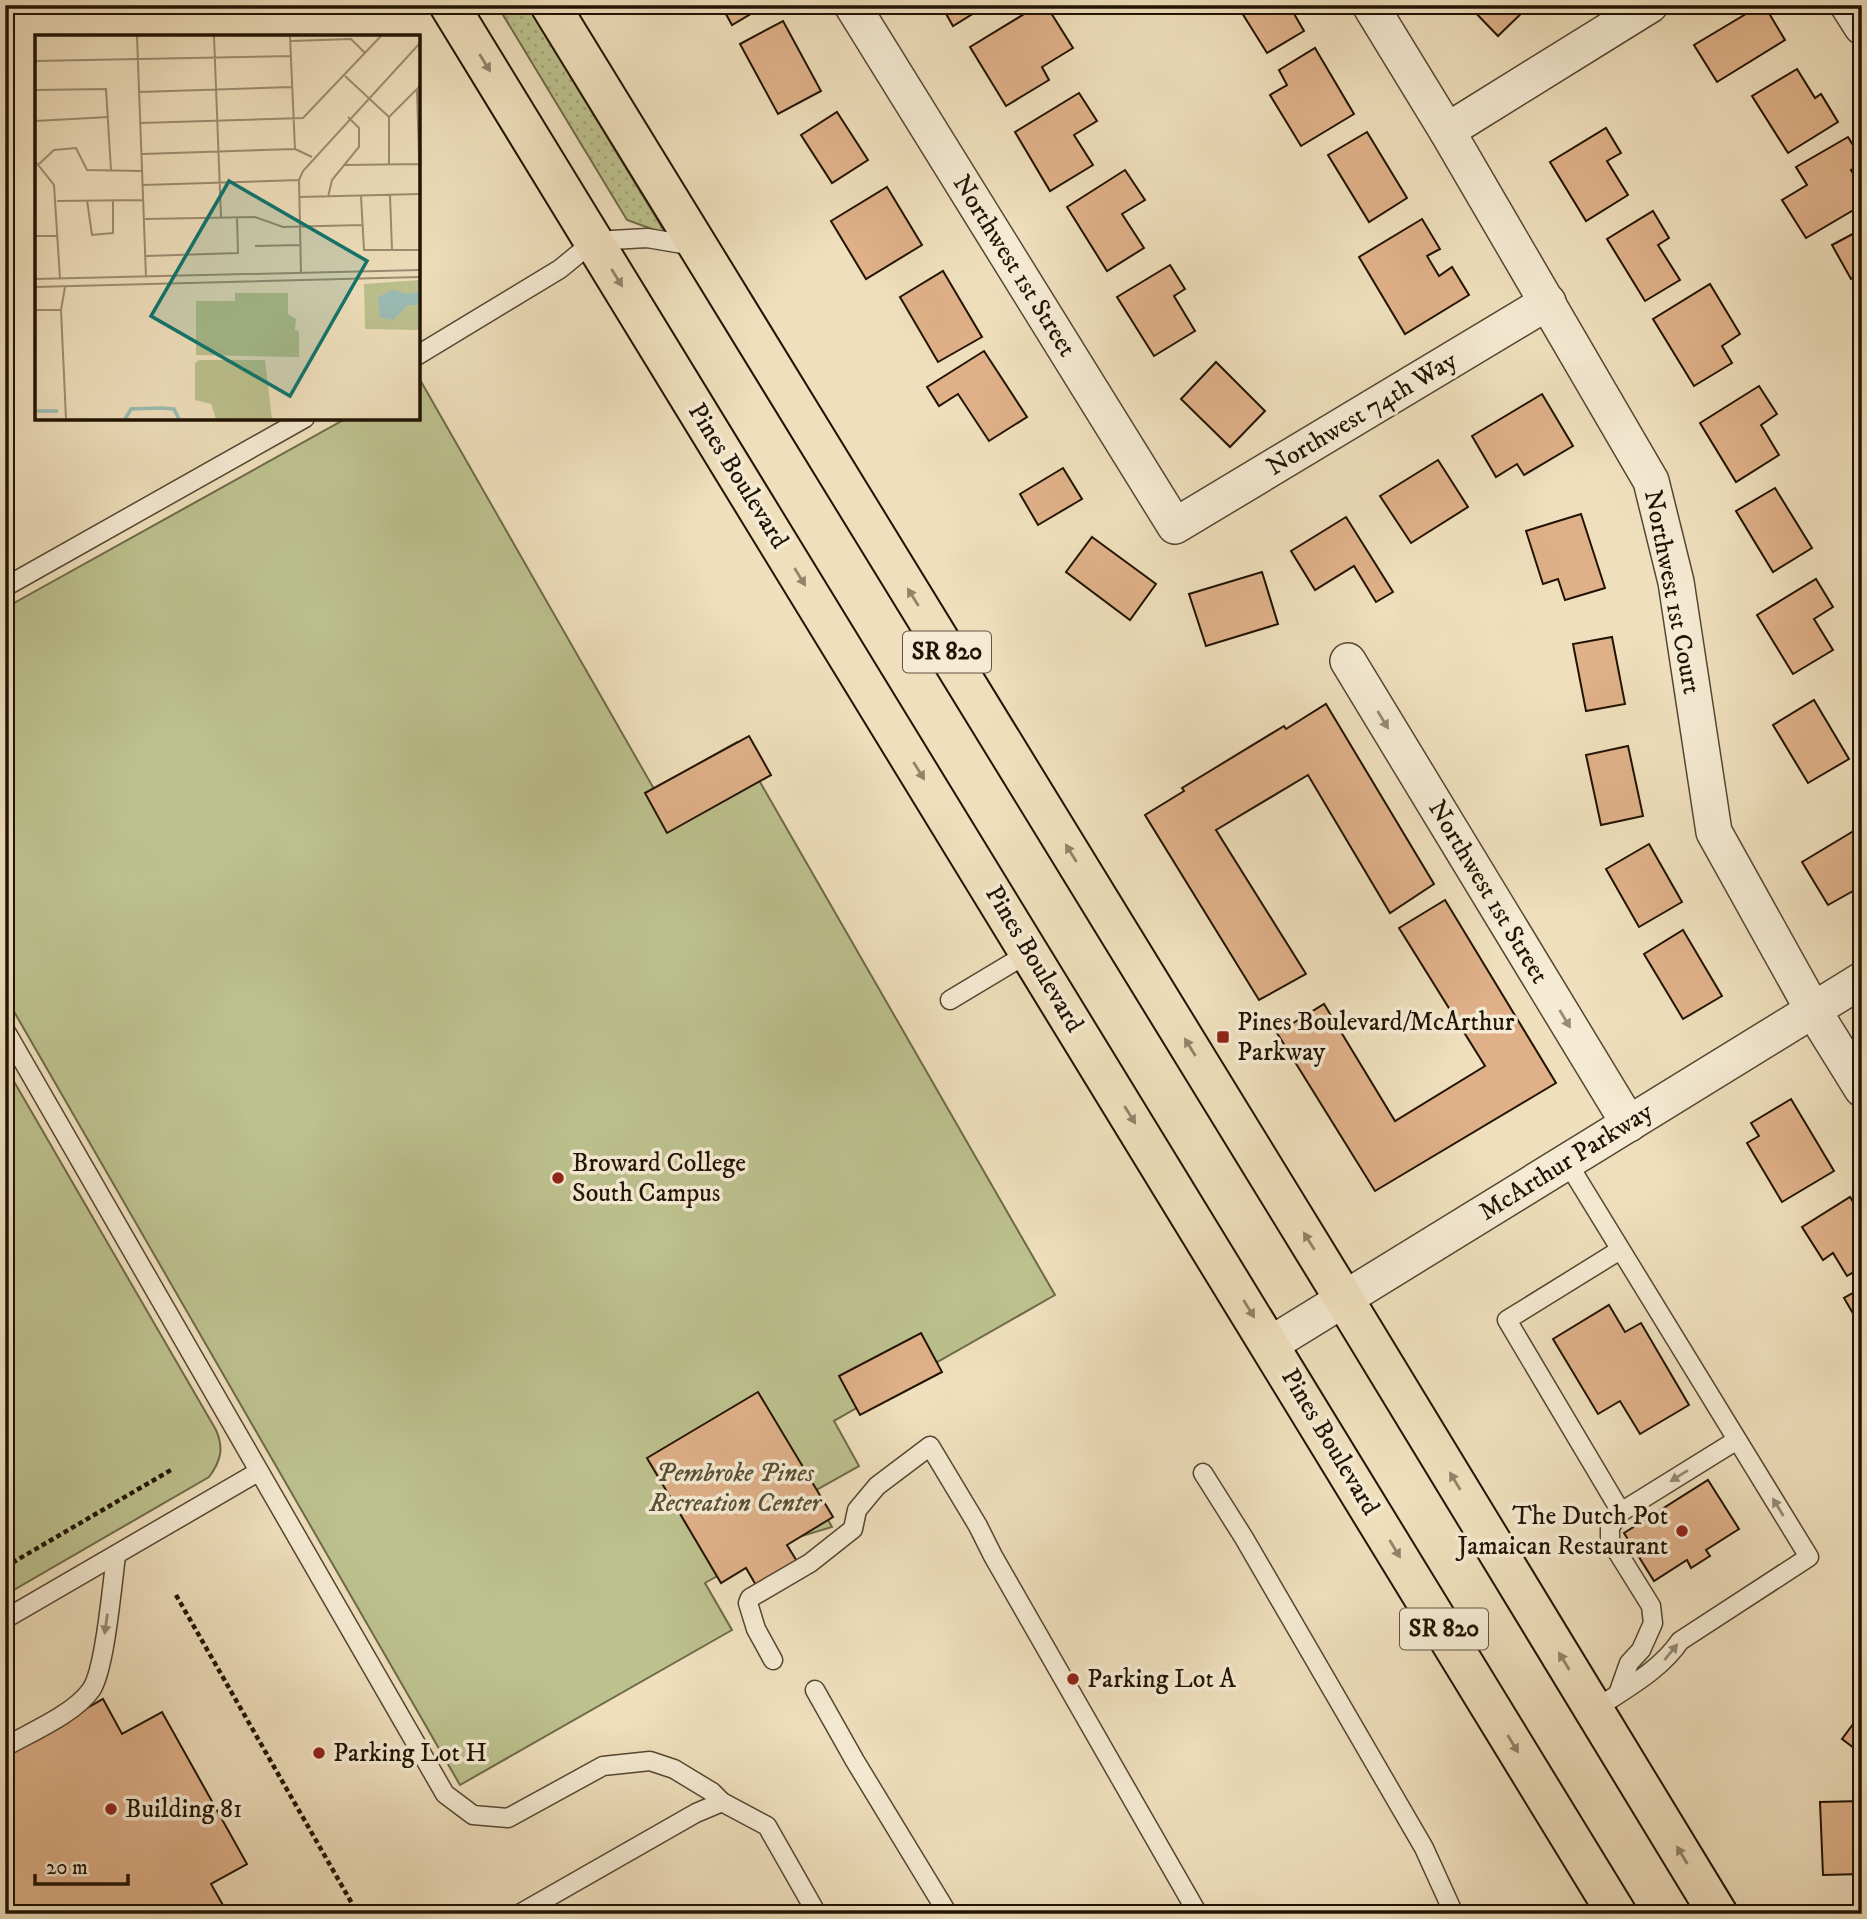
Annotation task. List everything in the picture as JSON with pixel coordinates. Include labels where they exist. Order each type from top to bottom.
[{"type":"highway","name":"Pines Boulevard","points":[[449,5],[1617,1914]]},
{"type":"highway","name":"SR 820","points":[[550,5],[1344,1299],[1606,1702],[1718,1914]]},
{"type":"street","name":"Northwest 1st Street","points":[[852,5],[1175,526]]},
{"type":"street","name":"Northwest 1st Court","points":[[1370,5],[1548,302],[1651,481],[1676,582],[1714,832],[1813,1010],[1862,1089]]},
{"type":"street","points":[[1447,131],[1650,5]]},
{"type":"street","points":[[1848,5],[1862,27]]},
{"type":"street","name":"Northwest 74th Way","points":[[1175,526],[1548,302]]},
{"type":"street","name":"Northwest 1st Street","points":[[1348,662],[1629,1124]]},
{"type":"street","name":"McArthur Parkway","points":[[1270,1344],[1862,980]]},
{"type":"lane","points":[[420,354],[560,269],[594,241],[648,239],[698,246]]},
{"type":"lane","points":[[5,587],[301,420]]},
{"type":"lane","points":[[950,1000],[1030,952]]},
{"type":"lane","points":[[5,1030],[445,1794],[473,1815],[508,1818],[603,1766],[650,1761],[674,1769],[722,1802],[767,1826],[817,1914]]},
{"type":"lane","points":[[1567,1162],[1809,1557],[1679,1641],[1661,1663],[1606,1702]]},
{"type":"lane","points":[[1620,1250],[1507,1320],[1621,1512]]},
{"type":"lane","points":[[1606,1702],[1629,1663],[1641,1650],[1653,1623],[1651,1606],[1610,1540],[1609,1527],[1621,1512],[1737,1440]]},
{"type":"lane","points":[[773,1660],[756,1629],[748,1603],[750,1598],[810,1563],[853,1529],[857,1510],[877,1486],[930,1446],[1198,1914]]},
{"type":"lane","points":[[5,1619],[258,1472]]},
{"type":"lane","points":[[1203,1473],[1244,1538],[1424,1848],[1454,1914]]},
{"type":"lane","points":[[5,1747],[74,1707],[91,1689],[99,1671],[116,1556]]},
{"type":"lane","points":[[815,1690],[948,1914]]},
{"type":"lane","points":[[519,1914],[696,1813],[722,1802]]},
{"type":"path","points":[[5,1567],[172,1470]]},
{"type":"path","points":[[176,1595],[358,1914]]},
{"type":"green space","points":[[497,5],[527,5],[666,234],[627,220]]},
{"type":"green space","points":[[420,380],[654,789],[737,742],[1055,1295],[834,1421],[859,1466],[813,1492],[832,1527],[772,1545],[705,1583],[732,1630],[460,1785],[5,996],[5,608],[343,420],[420,420]]},
{"type":"green space","points":[[5,1066],[216,1430],[220,1449],[219,1460],[209,1477],[5,1595]]},
{"type":"building","points":[[721,5],[766,5],[732,25]]},
{"type":"building","points":[[941,5],[987,5],[953,26]]},
{"type":"building","points":[[1039,5],[1046,5],[1073,48],[1042,67],[1049,80],[1006,106],[970,47]]},
{"type":"building","points":[[1237,5],[1289,5],[1304,31],[1267,53]]},
{"type":"building","points":[[1468,5],[1530,5],[1498,36]]},
{"type":"building","points":[[1764,5],[1785,40],[1717,82],[1694,45]]},
{"type":"building","points":[[783,21],[821,91],[778,114],[740,44]]},
{"type":"building","points":[[1315,48],[1354,114],[1301,146],[1270,95],[1287,85],[1279,70]]},
{"type":"building","points":[[1797,69],[1815,98],[1821,94],[1838,122],[1788,153],[1752,96]]},
{"type":"building","points":[[1079,93],[1097,121],[1074,135],[1093,165],[1050,191],[1015,132]]},
{"type":"building","points":[[837,112],[868,160],[832,183],[801,135]]},
{"type":"building","points":[[1606,128],[1621,153],[1607,161],[1628,195],[1586,221],[1550,162]]},
{"type":"building","points":[[1367,132],[1407,198],[1369,222],[1328,155]]},
{"type":"building","points":[[1848,137],[1862,160],[1862,163],[1851,170],[1862,188],[1862,205],[1806,238],[1782,200],[1807,185],[1796,167]]},
{"type":"building","points":[[1125,170],[1145,200],[1122,214],[1144,248],[1107,271],[1067,207]]},
{"type":"building","points":[[887,187],[922,245],[866,279],[831,221]]},
{"type":"building","points":[[1653,211],[1669,238],[1658,245],[1680,280],[1645,301],[1607,239]]},
{"type":"building","points":[[1422,219],[1440,249],[1427,256],[1439,276],[1452,267],[1469,295],[1405,334],[1359,257]]},
{"type":"building","points":[[1862,229],[1862,273],[1851,279],[1832,245]]},
{"type":"building","points":[[1170,265],[1185,289],[1174,296],[1195,331],[1154,356],[1117,297]]},
{"type":"building","points":[[943,271],[982,337],[938,362],[900,297]]},
{"type":"building","points":[[1710,284],[1740,334],[1722,346],[1732,363],[1694,386],[1653,319]]},
{"type":"building","points":[[984,351],[1027,417],[989,441],[958,394],[939,406],[927,387]]},
{"type":"building","points":[[1216,362],[1265,411],[1230,447],[1181,399]]},
{"type":"building","points":[[1759,386],[1777,414],[1761,425],[1779,455],[1736,482],[1700,423]]},
{"type":"building","points":[[1542,394],[1573,446],[1524,475],[1517,464],[1496,477],[1472,436]]},
{"type":"building","points":[[1438,460],[1468,507],[1411,543],[1380,496]]},
{"type":"building","points":[[1063,468],[1082,499],[1038,525],[1020,494]]},
{"type":"building","points":[[1775,488],[1812,548],[1773,572],[1736,511]]},
{"type":"building","points":[[1581,514],[1605,588],[1565,600],[1558,579],[1543,584],[1526,531]]},
{"type":"building","points":[[1346,517],[1393,592],[1376,602],[1354,566],[1315,590],[1291,551]]},
{"type":"building","points":[[1092,537],[1156,584],[1130,620],[1066,572]]},
{"type":"building","points":[[1262,572],[1278,624],[1206,646],[1189,594]]},
{"type":"building","points":[[1816,579],[1833,607],[1814,619],[1833,650],[1793,674],[1757,615]]},
{"type":"building","points":[[1612,637],[1625,704],[1586,711],[1573,644]]},
{"type":"building","points":[[1814,700],[1849,759],[1808,783],[1773,725]]},
{"type":"building","points":[[1326,704],[1434,884],[1390,913],[1308,775],[1216,830],[1306,974],[1259,1000],[1145,815],[1184,791],[1182,788],[1284,726],[1286,729]]},
{"type":"building","points":[[749,736],[771,775],[667,833],[645,793]]},
{"type":"building","points":[[1628,746],[1643,816],[1601,825],[1586,755]]},
{"type":"building","points":[[1862,826],[1862,886],[1828,905],[1802,862]]},
{"type":"building","points":[[1649,844],[1682,902],[1639,927],[1606,869]]},
{"type":"building","points":[[1445,900],[1556,1083],[1375,1191],[1277,1033],[1324,1004],[1395,1121],[1485,1066],[1399,928]]},
{"type":"building","points":[[1683,930],[1722,996],[1683,1019],[1644,954]]},
{"type":"building","points":[[1791,1099],[1834,1171],[1782,1202],[1747,1143],[1759,1136],[1751,1123]]},
{"type":"building","points":[[1850,1197],[1862,1216],[1862,1267],[1847,1276],[1833,1253],[1823,1260],[1802,1227]]},
{"type":"building","points":[[1862,1288],[1862,1329],[1844,1298]]},
{"type":"building","points":[[1609,1305],[1625,1332],[1641,1323],[1689,1405],[1640,1434],[1620,1401],[1598,1414],[1553,1339]]},
{"type":"building","points":[[921,1333],[942,1372],[860,1415],[839,1376]]},
{"type":"building","name":"Pembroke Pines Recreation Center","points":[[758,1392],[833,1517],[787,1545],[798,1563],[757,1587],[746,1568],[721,1583],[647,1458]]},
{"type":"building","name":"The Dutch Pot Jamaican Restaurant","points":[[1708,1480],[1739,1529],[1706,1550],[1710,1556],[1691,1568],[1687,1560],[1654,1581],[1624,1533]]},
{"type":"building","name":"Building 81","points":[[103,1699],[122,1734],[162,1712],[247,1864],[211,1884],[228,1914],[5,1914],[5,1755]]},
{"type":"building","points":[[1862,1712],[1862,1754],[1842,1739]]},
{"type":"building","points":[[1862,1801],[1862,1874],[1823,1875],[1820,1802]]},
{"type":"place","name":"Pines Boulevard/McArthur Parkway","points":[[1223,1037]]},
{"type":"place","name":"Broward College South Campus","points":[[558,1178]]},
{"type":"place","name":"The Dutch Pot Jamaican Restaurant","points":[[1682,1531]]},
{"type":"place","name":"Parking Lot A","points":[[1073,1679]]},
{"type":"place","name":"Parking Lot H","points":[[319,1753]]},
{"type":"place","name":"Building 81","points":[[111,1809]]}]
